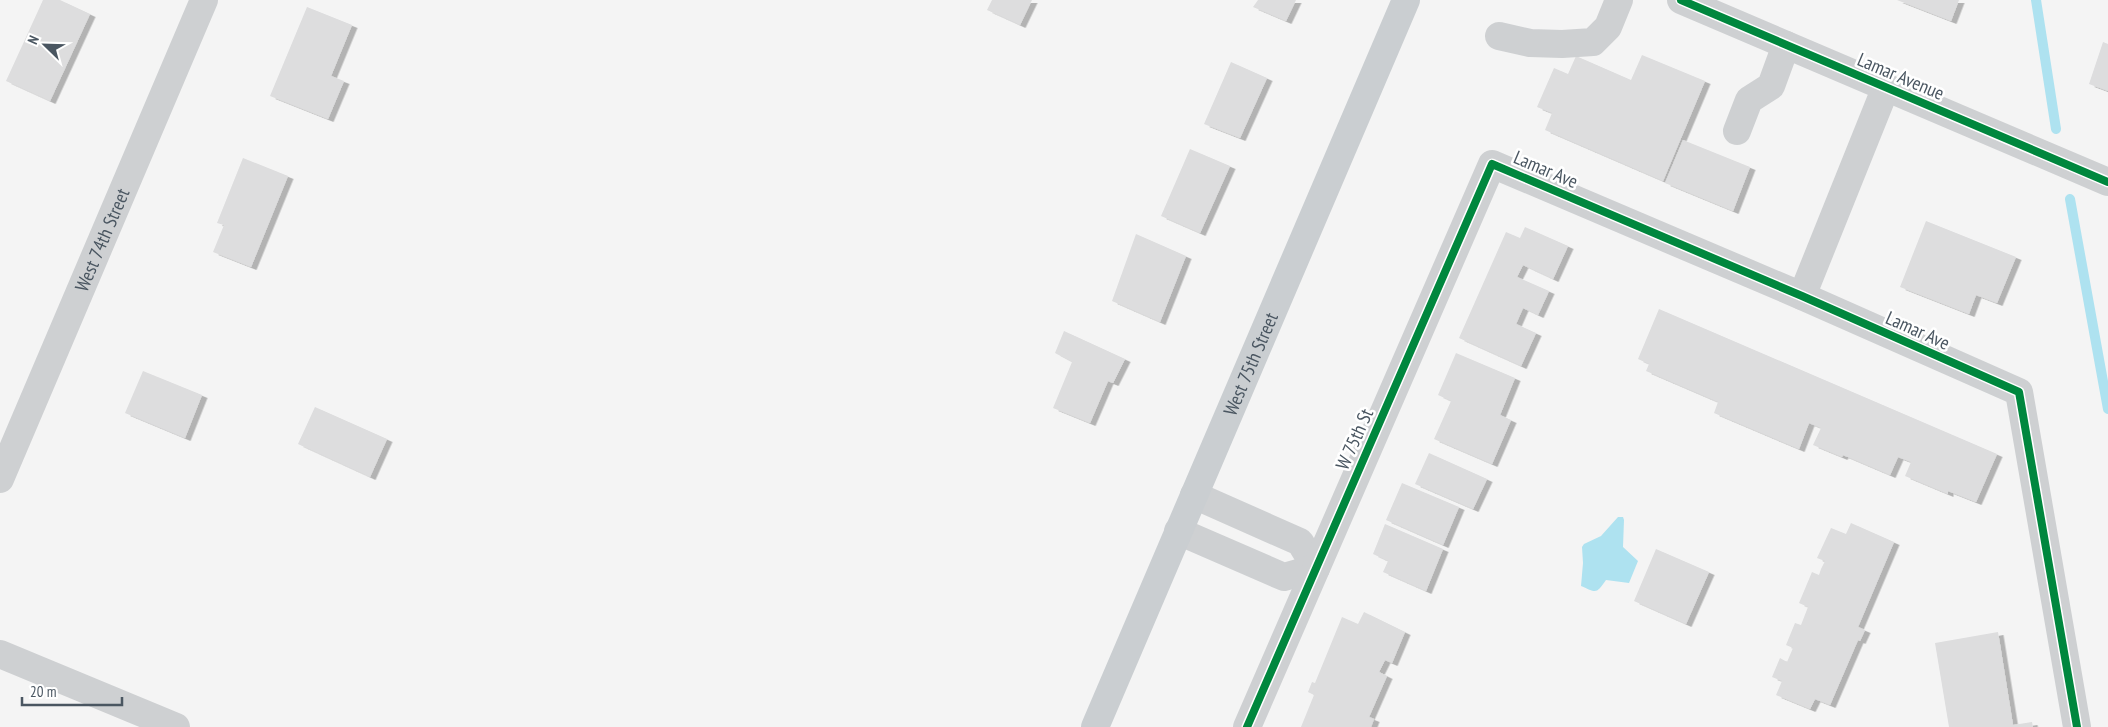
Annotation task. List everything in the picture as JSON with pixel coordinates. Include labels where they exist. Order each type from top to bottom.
[{"type":"main road","name":"West 75th Street","points":[[1095,727],[1406,0]]},
{"type":"street","name":"West 74th Street","points":[[0,479],[204,0]]},
{"type":"street","points":[[1499,36],[1530,43],[1562,44],[1593,42],[1608,27],[1619,0]]},
{"type":"street","name":"Lamar Avenue","points":[[1681,0],[2108,182]]},
{"type":"street","points":[[1737,131],[1749,100],[1771,86],[1786,45]]},
{"type":"street","points":[[1802,296],[1886,87]]},
{"type":"street","name":"Lamar Ave","points":[[1492,164],[1802,296],[2019,392],[2077,727]]},
{"type":"street","name":"W 75th St","points":[[1247,727],[1492,164]]},
{"type":"street","points":[[1178,531],[1284,577],[1316,568],[1300,542],[1194,495]]},
{"type":"street","points":[[0,654],[176,727]]},
{"type":"water","points":[[1618,517],[1623,517],[1624,520],[1623,547],[1638,561],[1629,583],[1606,580],[1596,591],[1581,586],[1582,547],[1584,544],[1601,536]]},
{"type":"building","points":[[43,0],[60,0],[90,14],[50,101],[6,81]]},
{"type":"building","points":[[992,0],[1032,0],[1020,25],[987,10]]},
{"type":"building","points":[[1258,0],[1296,0],[1286,21],[1253,7]]},
{"type":"building","points":[[1897,0],[1959,0],[1951,21]]},
{"type":"building","points":[[307,7],[352,25],[331,76],[344,81],[328,119],[270,96]]},
{"type":"building","points":[[2103,42],[2108,44],[2108,91],[2089,84]]},
{"type":"building","points":[[1642,55],[1705,81],[1663,181],[1545,130],[1552,113],[1537,107],[1554,68],[1568,74],[1576,56],[1631,80]]},
{"type":"building","points":[[1231,62],[1267,78],[1240,138],[1204,124]]},
{"type":"building","points":[[1683,140],[1750,167],[1733,211],[1665,183]]},
{"type":"building","points":[[1190,149],[1230,166],[1200,233],[1161,216]]},
{"type":"building","points":[[243,158],[288,176],[251,267],[213,252],[224,225],[217,223]]},
{"type":"building","points":[[1926,221],[2016,257],[1997,303],[1976,295],[1969,314],[1900,287]]},
{"type":"building","points":[[1525,227],[1568,246],[1553,279],[1523,265],[1517,277],[1549,291],[1538,315],[1523,308],[1516,324],[1536,333],[1521,366],[1459,338],[1506,232],[1520,238]]},
{"type":"building","points":[[1136,234],[1186,256],[1160,322],[1112,301]]},
{"type":"building","points":[[1659,309],[1997,454],[1976,502],[1948,491],[1948,494],[1905,476],[1911,462],[1898,457],[1890,475],[1843,455],[1842,457],[1813,445],[1821,428],[1809,423],[1799,449],[1714,413],[1718,402],[1646,371],[1649,364],[1638,359]]},
{"type":"building","points":[[1064,331],[1125,359],[1113,383],[1108,381],[1090,423],[1053,408],[1072,362],[1055,353]]},
{"type":"building","points":[[1456,353],[1515,378],[1500,415],[1511,420],[1492,464],[1434,439],[1451,401],[1438,395]]},
{"type":"building","points":[[143,371],[202,395],[185,438],[125,413]]},
{"type":"building","points":[[315,407],[387,439],[370,477],[298,444]]},
{"type":"building","points":[[1429,453],[1487,479],[1473,509],[1415,484]]},
{"type":"building","points":[[1402,483],[1459,507],[1443,545],[1386,520]]},
{"type":"building","points":[[1851,523],[1894,542],[1858,627],[1865,630],[1860,641],[1858,640],[1830,705],[1815,699],[1810,709],[1776,695],[1782,681],[1772,677],[1780,658],[1787,662],[1793,648],[1786,645],[1795,623],[1801,625],[1808,607],[1799,603],[1812,572],[1819,575],[1825,561],[1817,558],[1831,528],[1846,534]]},
{"type":"building","points":[[1385,524],[1443,549],[1426,591],[1383,572],[1388,561],[1373,554]]},
{"type":"building","points":[[1656,549],[1709,572],[1686,624],[1634,601]]},
{"type":"building","points":[[1364,612],[1405,632],[1392,663],[1385,660],[1379,672],[1387,676],[1369,717],[1374,719],[1371,727],[1301,727],[1314,695],[1308,692],[1312,682],[1315,683],[1342,617],[1358,624]]},
{"type":"building","points":[[1998,632],[2013,725],[2032,722],[2033,727],[1949,727],[1935,643]]},
{"type":"waterway","points":[[2036,0],[2056,129]]},
{"type":"waterway","points":[[2070,199],[2108,409]]},
{"type":"cycle path","points":[[1681,0],[2108,182]]},
{"type":"cycle path","points":[[1247,727],[1492,164],[1802,296],[2019,392],[2077,727]]}]
